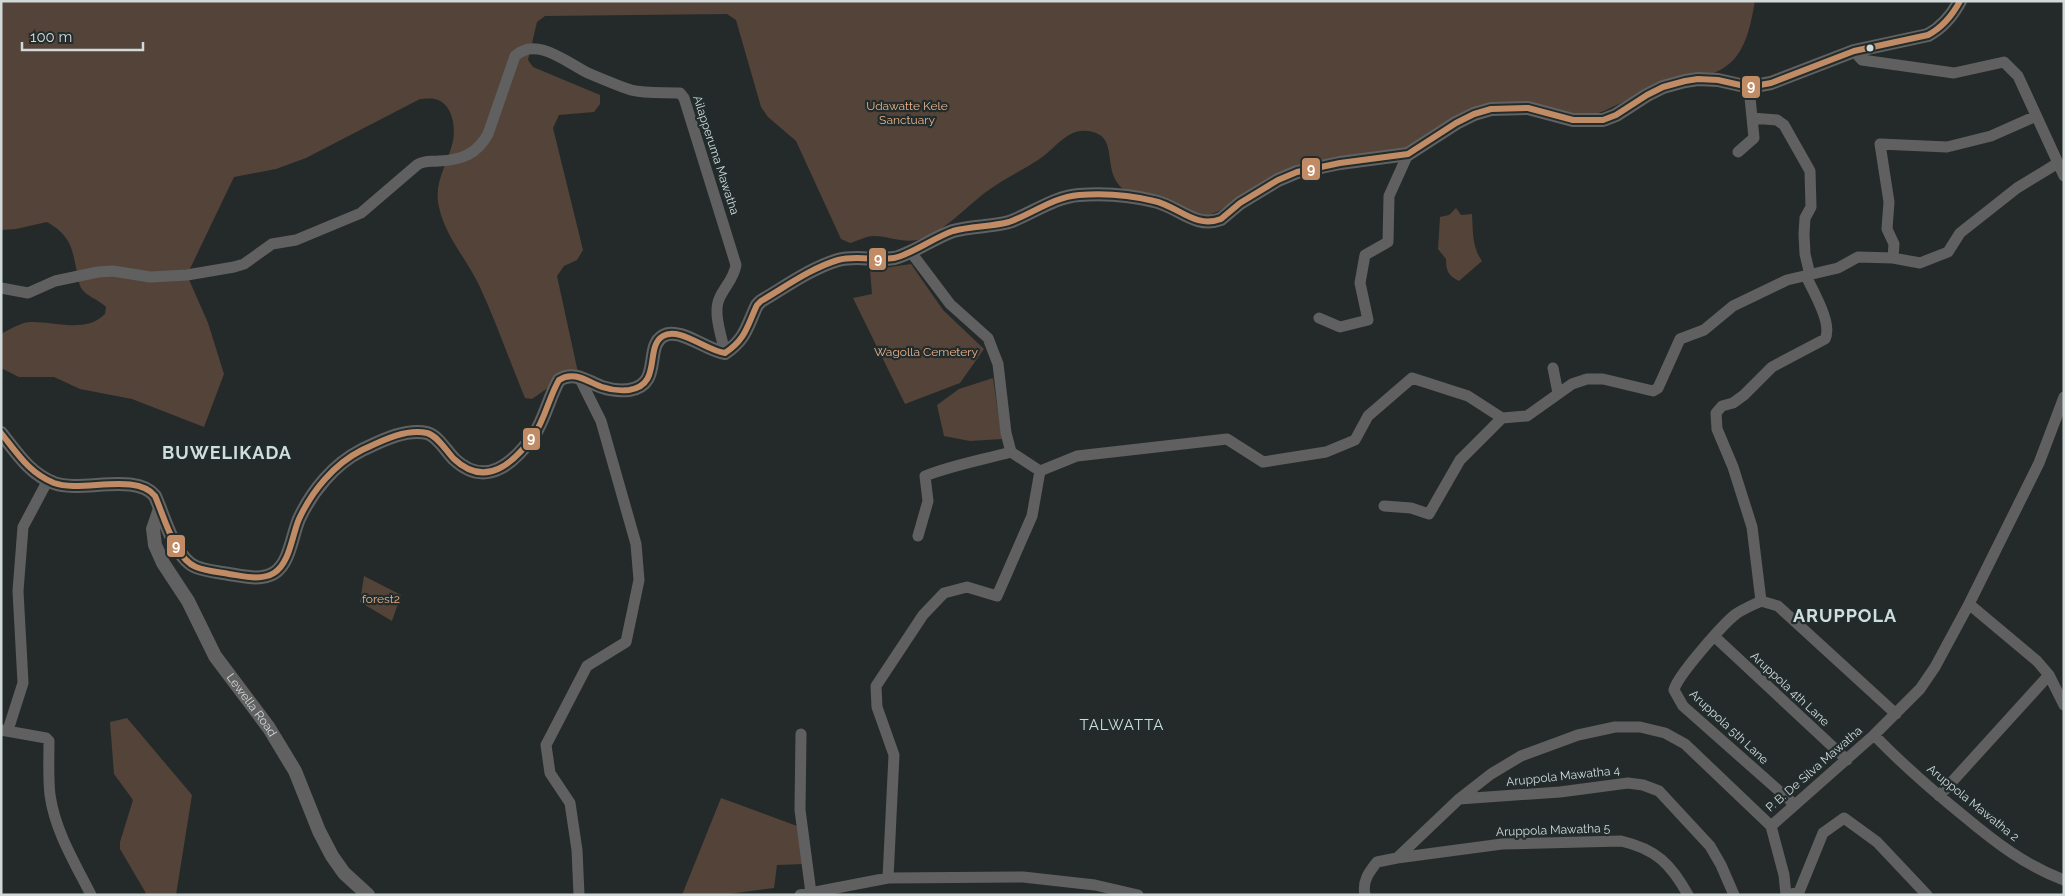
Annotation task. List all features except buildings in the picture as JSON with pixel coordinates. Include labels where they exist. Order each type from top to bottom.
[{"type":"main road","points":[[3,438],[24,463],[48,480],[72,486],[125,485],[140,487],[153,493],[180,553],[190,564],[208,570],[254,578],[265,576],[274,573],[280,568],[286,558],[300,519],[314,493],[333,470],[347,459],[396,436],[415,432],[429,433],[464,466],[478,472],[494,471],[507,465],[522,451],[536,433],[559,380],[570,375],[615,390],[631,390],[646,380],[652,370],[656,344],[663,336],[668,334],[677,334],[708,349],[725,352],[735,346],[743,337],[757,305],[761,301],[828,264],[851,258],[893,258],[951,232],[1010,221],[1057,200],[1077,195],[1123,195],[1157,201],[1198,221],[1215,221],[1221,219],[1260,190],[1297,172],[1340,163],[1408,154],[1456,123],[1474,114],[1491,109],[1528,108],[1573,120],[1602,120],[1616,115],[1663,87],[1685,81],[1698,79],[1718,80],[1749,87],[1771,83],[1854,51],[1928,35],[1938,30],[1950,18],[1960,1]]},
{"type":"main road","name":"Lewella Road","points":[[160,509],[153,529],[158,555],[188,601],[215,656],[269,728],[295,770],[319,831],[332,856],[344,872],[368,895]]},
{"type":"street","name":"Ailapperuma Mawatha","points":[[1,288],[28,293],[54,281],[98,272],[113,271],[150,277],[187,275],[227,269],[244,264],[272,244],[296,240],[350,219],[372,205],[416,165],[424,161],[462,158],[476,151],[483,144],[488,134],[515,56],[520,51],[542,50],[550,52],[588,73],[633,90],[680,93],[684,98],[736,265],[734,275],[719,298],[717,308],[725,352]]},
{"type":"street","points":[[1854,51],[1862,60],[1954,73],[2004,62],[2018,76],[2064,176]]},
{"type":"street","points":[[1738,152],[1754,138],[1749,87]]},
{"type":"street","points":[[1893,258],[1894,244],[1887,229],[1888,202],[1880,144],[1948,147],[1991,136],[2036,116]]},
{"type":"street","points":[[1752,118],[1777,120],[1784,125],[1810,171],[1811,207],[1805,218],[1805,254],[1808,276],[1823,311],[1827,335],[1825,339],[1772,366],[1744,395],[1733,403],[1722,406],[1716,413],[1717,429],[1733,468],[1752,527],[1761,601],[1778,606],[1896,714]]},
{"type":"street","points":[[1319,318],[1340,327],[1368,320],[1360,283],[1365,255],[1388,242],[1389,196],[1408,154]]},
{"type":"street","points":[[1040,471],[1077,456],[1228,439],[1263,462],[1326,452],[1355,440],[1368,416],[1412,378],[1468,396],[1502,418],[1527,416],[1572,384],[1588,379],[1602,379],[1653,391],[1658,388],[1680,339],[1704,330],[1733,306],[1787,280],[1838,268],[1858,257],[1893,258],[1920,263],[1948,252],[1960,233],[2016,188],[2058,163]]},
{"type":"street","points":[[910,251],[950,304],[988,338],[998,364],[1006,433],[1011,452],[1040,471]]},
{"type":"street","points":[[1553,368],[1558,393]]},
{"type":"street","points":[[578,377],[601,421],[636,544],[639,580],[626,642],[587,666],[546,745],[550,773],[570,803],[577,850],[579,895]]},
{"type":"street","name":"P. B. De Silva Mawatha","points":[[1365,895],[1363,886],[1367,874],[1377,862],[1397,858],[1458,799],[1491,774],[1521,756],[1578,735],[1615,727],[1640,727],[1665,733],[1685,744],[1771,826],[1874,736],[1920,689],[1935,667],[1969,604],[2039,464],[2061,412],[2064,396]]},
{"type":"street","points":[[1384,506],[1410,508],[1428,514],[1460,460],[1502,418]]},
{"type":"street","points":[[918,536],[928,501],[925,476],[951,466],[1011,452]]},
{"type":"street","points":[[888,878],[894,755],[877,707],[876,686],[923,615],[944,593],[967,587],[996,596],[1032,516],[1040,471]]},
{"type":"street","points":[[48,480],[23,527],[18,591],[23,683],[5,730],[46,738],[49,741],[50,795],[54,814],[62,837],[91,895]]},
{"type":"street","name":"Aruppola 5th Lane","points":[[1761,601],[1736,614],[1675,684],[1674,690],[1683,706],[1795,805]]},
{"type":"street","points":[[1969,604],[2037,661],[2049,675],[2064,705]]},
{"type":"street","name":"Aruppola 4th Lane","points":[[1714,637],[1847,760]]},
{"type":"street","points":[[1939,796],[2049,675]]},
{"type":"street","points":[[801,734],[800,810],[806,894],[888,878],[1023,877],[1096,885],[1138,895]]},
{"type":"street","name":"Aruppola Mawatha 2","points":[[1874,736],[1939,796],[2001,846],[2044,872],[2064,880]]},
{"type":"street","name":"Aruppola Mawatha 4","points":[[1458,799],[1560,792],[1628,783],[1643,785],[1659,791],[1710,846],[1721,865],[1734,895]]},
{"type":"street","points":[[1771,826],[1784,875],[1787,895],[1798,892],[1823,833],[1844,818],[1877,842],[1927,895]]},
{"type":"street","name":"Aruppola Mawatha 5","points":[[1397,858],[1502,844],[1621,841],[1639,845],[1666,862],[1678,877],[1688,895]]},
{"type":"green space","name":"Udawatte Kele Sanctuary","points":[[1,1],[1755,1],[1751,22],[1744,42],[1734,60],[1726,67],[1712,74],[1699,75],[1653,88],[1589,116],[1510,107],[1392,154],[1272,176],[1219,211],[1206,216],[1126,191],[1118,184],[1114,176],[1106,142],[1101,136],[1093,132],[1076,132],[1063,139],[1038,160],[992,188],[935,233],[911,241],[872,236],[850,243],[841,239],[796,141],[768,117],[761,107],[736,20],[727,14],[545,16],[537,22],[528,60],[533,67],[600,95],[600,104],[594,112],[559,115],[553,128],[583,250],[577,260],[564,266],[557,276],[579,377],[565,376],[532,399],[525,398],[485,299],[474,275],[446,228],[439,207],[439,181],[454,135],[452,116],[441,101],[420,99],[306,158],[276,169],[234,177],[187,275],[208,323],[224,374],[204,427],[132,399],[80,389],[54,377],[19,377],[1,368],[1,334],[30,322],[69,325],[88,324],[105,314],[106,307],[86,294],[81,288],[70,245],[56,228],[47,222],[16,229],[1,230]]},
{"type":"green space","points":[[1456,208],[1461,215],[1472,214],[1475,244],[1482,261],[1459,281],[1448,272],[1446,259],[1438,249],[1440,217],[1449,215]]},
{"type":"green space","name":"Wagolla Cemetery","points":[[911,264],[943,310],[984,349],[960,383],[905,404],[853,298],[872,294],[870,270]]},
{"type":"green space","points":[[993,378],[1002,439],[970,441],[944,436],[937,405],[959,389]]},
{"type":"green space","name":"forest2","points":[[364,576],[401,595],[392,621],[360,602]]},
{"type":"green space","points":[[127,718],[192,795],[176,895],[147,895],[120,849],[120,842],[133,800],[114,774],[110,722]]},
{"type":"green space","points":[[721,798],[797,826],[804,864],[777,865],[774,888],[721,895],[682,895]]},
{"type":"transit line","name":"9","points":[[1,433],[30,468],[54,483],[78,486],[122,484],[135,485],[146,489],[155,496],[176,546],[182,555],[196,567],[246,577],[263,577],[274,573],[284,563],[299,519],[317,489],[342,463],[362,450],[385,439],[402,434],[411,432],[427,433],[435,437],[454,459],[466,468],[477,472],[488,472],[498,469],[518,455],[534,435],[559,380],[570,376],[609,389],[629,390],[639,387],[650,374],[657,341],[663,336],[670,334],[685,336],[725,353],[742,337],[757,305],[761,301],[828,263],[852,258],[894,258],[953,231],[1009,222],[1051,202],[1069,196],[1098,194],[1136,197],[1163,204],[1195,219],[1203,221],[1221,219],[1240,203],[1278,180],[1297,172],[1340,163],[1408,154],[1456,123],[1474,114],[1491,109],[1528,108],[1573,120],[1603,120],[1616,115],[1663,87],[1685,81],[1698,79],[1718,80],[1749,87],[1771,83],[1854,51],[1928,35],[1947,21],[1960,1]]},
{"type":"district","name":"BUWELIKADA","points":[[227,452]]},
{"type":"district","name":"ARUPPOLA","points":[[1845,615]]},
{"type":"district","name":"TALWATTA","points":[[1122,725]]}]
